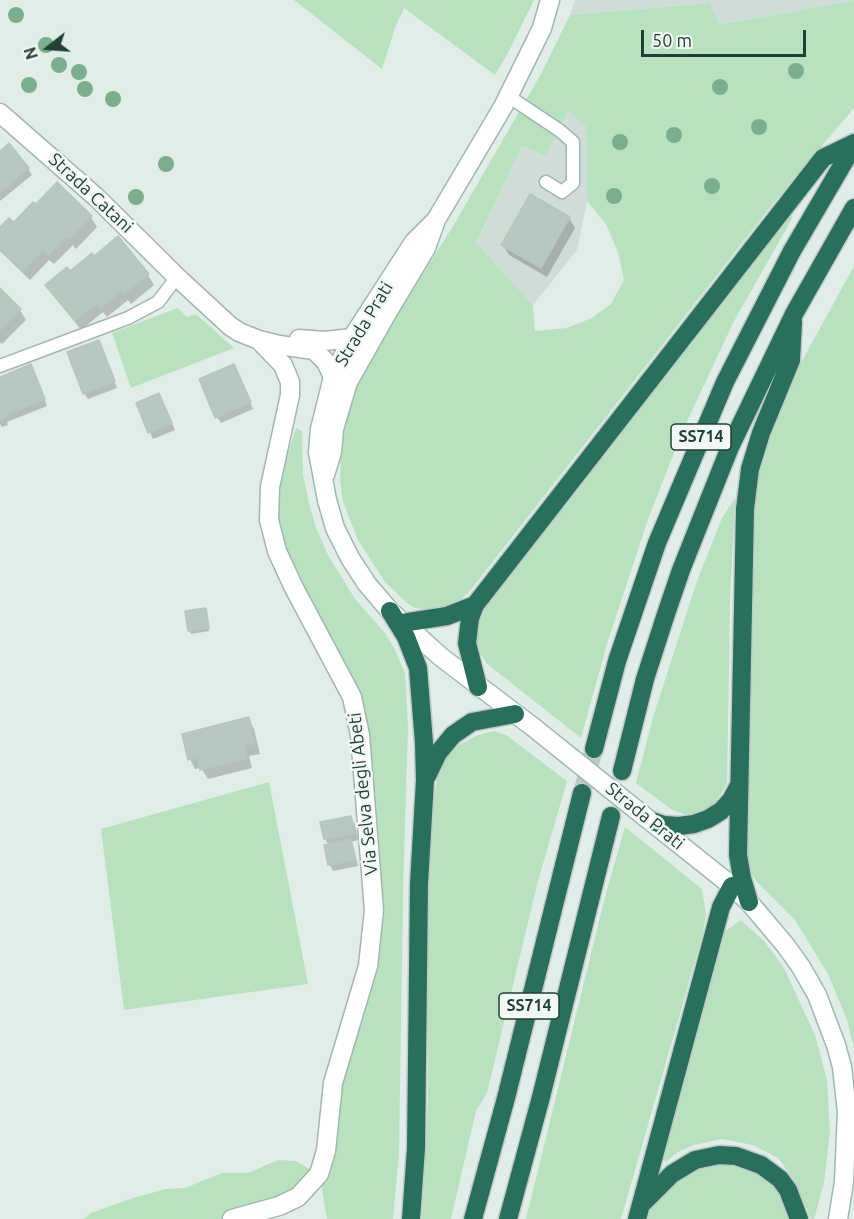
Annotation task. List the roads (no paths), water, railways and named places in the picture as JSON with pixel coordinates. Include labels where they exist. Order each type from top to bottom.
[{"type":"highway","points":[[478,687],[466,643],[470,618],[475,605],[823,159],[854,144]]},
{"type":"highway","name":"SS714","points":[[594,749],[617,661],[638,598],[657,543],[703,432],[765,302],[854,144]]},
{"type":"highway","name":"SS714","points":[[622,771],[645,679],[685,560],[734,437],[794,314],[854,208]]},
{"type":"highway","points":[[749,902],[738,855],[745,509],[750,469],[761,433],[790,360],[794,314]]},
{"type":"highway","points":[[411,1219],[416,1148],[419,884],[424,780],[422,707],[417,668],[396,617],[447,616],[475,605]]},
{"type":"highway","points":[[424,780],[438,753],[453,735],[472,722],[515,714]]},
{"type":"highway","points":[[649,820],[664,825],[679,826],[708,819],[721,811],[731,800],[738,787]]},
{"type":"highway","name":"SS714","points":[[473,1219],[506,1098],[582,793]]},
{"type":"highway","name":"SS714","points":[[508,1219],[611,816]]},
{"type":"highway","points":[[640,1211],[721,908],[732,886]]},
{"type":"highway","points":[[640,1211],[672,1174],[690,1163],[708,1156],[736,1156],[761,1165],[780,1179],[788,1190],[799,1219]]},
{"type":"street","name":"Strada Prati","points":[[324,477],[332,452],[334,429],[348,382],[426,248],[436,220],[508,96],[542,28],[550,0]]},
{"type":"street","name":"Strada Catani","points":[[0,113],[96,197],[230,326],[259,340],[314,350],[326,362],[333,377]]},
{"type":"street","name":"Strada Prati","points":[[436,220],[414,242],[352,338],[333,377],[320,429],[318,452],[330,511],[340,540],[367,584],[396,617],[478,687],[533,727],[732,886],[767,922],[801,967],[817,995],[842,1067],[847,1124],[844,1182],[838,1219]]},
{"type":"street","name":"Strada Catani","points":[[259,340],[281,338],[324,341],[352,338]]},
{"type":"street","name":"Via Selva degli Abeti","points":[[232,1219],[279,1206],[298,1197],[319,1174],[326,1151],[333,1083],[368,966],[374,910],[360,735],[352,696],[293,586],[277,551],[269,520],[270,487],[290,394],[290,382],[284,365],[259,340]]},
{"type":"lane","points":[[508,96],[573,142],[573,183],[562,192],[546,182]]},
{"type":"lane","points":[[0,366],[128,318],[158,302],[177,277]]},
{"type":"tunnel","points":[[582,793],[594,749]]}]
